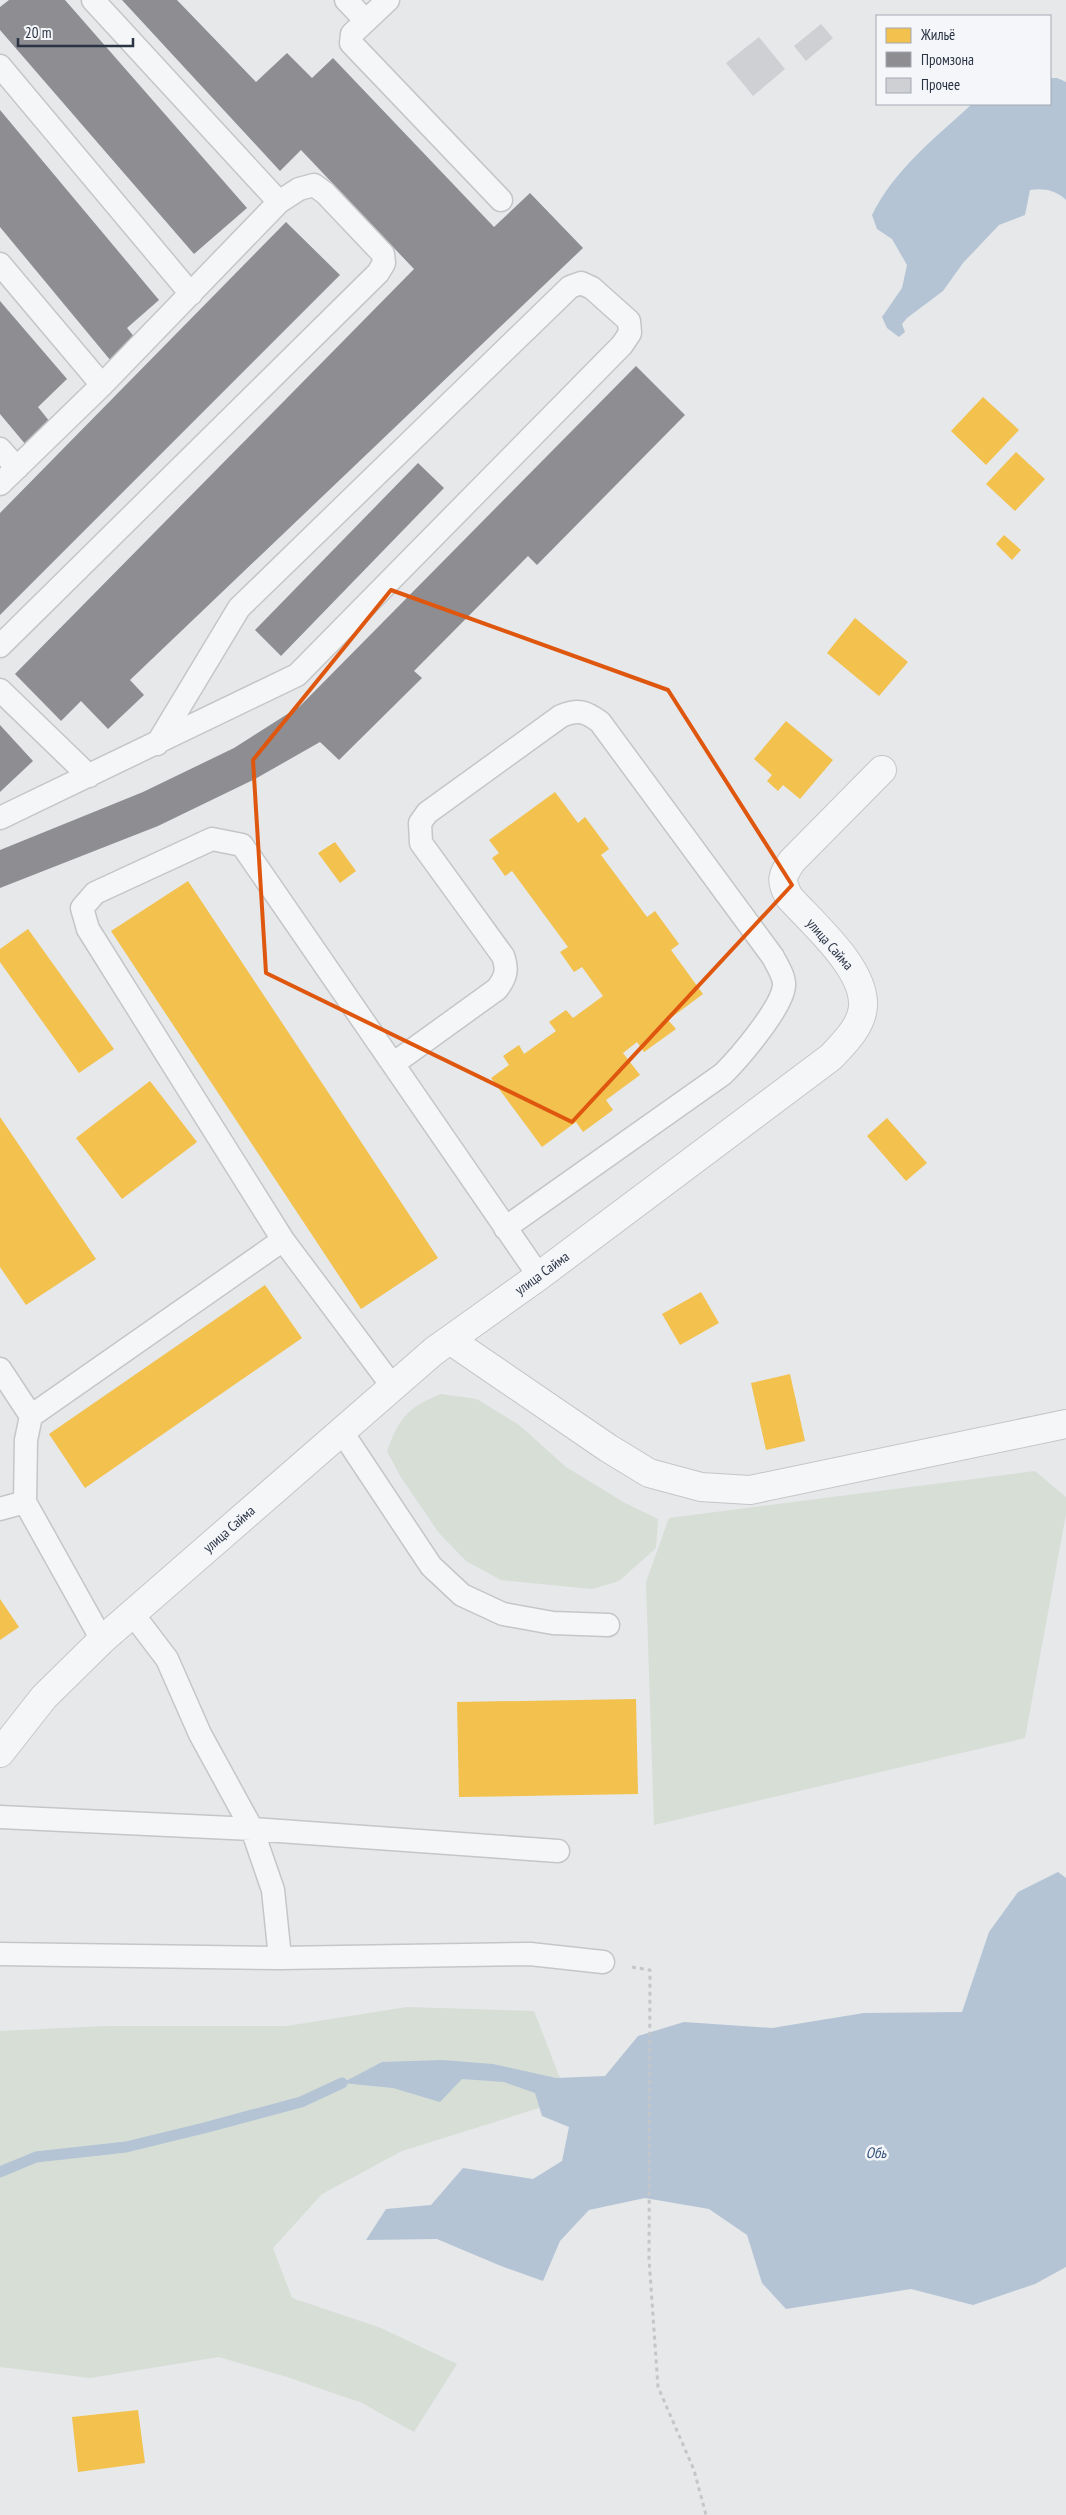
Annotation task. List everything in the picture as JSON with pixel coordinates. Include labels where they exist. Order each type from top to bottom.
[{"type":"street","name":"улица Сайма","points":[[0,1753],[44,1697],[102,1640],[393,1387],[450,1340],[539,1276],[831,1056],[848,1038],[858,1023],[863,1006],[861,984],[852,967],[789,897],[783,886],[782,875],[792,860],[882,770]]},
{"type":"street","points":[[450,1340],[608,1448],[641,1468],[701,1487],[750,1490],[1066,1424]]},
{"type":"lane","points":[[93,0],[279,202]]},
{"type":"lane","points":[[346,0],[366,21]]},
{"type":"lane","points":[[388,0],[352,34],[351,43],[501,200]]},
{"type":"lane","points":[[0,66],[191,294]]},
{"type":"lane","points":[[0,484],[102,385],[279,202],[299,189],[314,184],[325,193],[383,254],[384,262],[378,272],[0,646]]},
{"type":"lane","points":[[0,264],[102,385]]},
{"type":"lane","points":[[0,818],[157,744],[297,675],[622,345],[630,333],[629,321],[592,288],[581,283],[570,287],[239,608],[157,744]]},
{"type":"lane","points":[[0,449],[17,468]]},
{"type":"lane","points":[[0,690],[88,776]]},
{"type":"lane","points":[[393,1064],[497,989],[505,979],[507,967],[503,956],[422,843],[420,823],[427,813],[561,716],[574,710],[586,712],[600,722],[768,950],[785,984],[781,998],[740,1056],[723,1074],[505,1228]]},
{"type":"lane","points":[[393,1387],[283,1240],[88,928],[82,908],[95,893],[212,839],[242,845],[539,1276]]},
{"type":"lane","points":[[102,1640],[25,1502],[26,1440],[31,1416],[283,1240]]},
{"type":"lane","points":[[0,1369],[31,1416]]},
{"type":"lane","points":[[342,1432],[431,1566],[462,1596],[503,1614],[552,1623],[608,1625]]},
{"type":"lane","points":[[0,1509],[25,1502]]},
{"type":"lane","points":[[132,1613],[167,1659],[200,1734],[252,1829],[273,1890],[280,1958]]},
{"type":"lane","points":[[0,1817],[252,1829],[558,1851]]},
{"type":"lane","points":[[0,1954],[280,1958],[530,1954],[603,1962]]},
{"type":"path","points":[[650,1970],[649,2259],[658,2387],[694,2470],[706,2515]]},
{"type":"highlighted area","points":[[391,590],[668,690],[792,885],[572,1122],[266,973],[253,760]]},
{"type":"shaded area","points":[[441,1394],[477,1399],[519,1425],[566,1467],[625,1503],[658,1519],[656,1548],[619,1581],[592,1589],[501,1580],[466,1561],[439,1533],[400,1476],[387,1451],[396,1430],[406,1415],[420,1404]]},
{"type":"shaded area","points":[[1035,1471],[1066,1497],[1066,1514],[1025,1738],[654,1825],[646,1582],[669,1518]]},
{"type":"shaded area","points":[[407,2007],[534,2011],[568,2099],[402,2151],[322,2194],[273,2248],[292,2298],[381,2328],[457,2364],[414,2432],[362,2403],[287,2377],[219,2357],[90,2378],[0,2367],[0,2031],[106,2026],[287,2026]]},
{"type":"water","points":[[1051,78],[1057,78],[1066,82],[1066,200],[1049,190],[1030,190],[1025,215],[999,225],[963,263],[943,291],[907,318],[902,324],[905,332],[899,337],[887,328],[882,317],[902,288],[907,265],[892,239],[877,229],[872,215],[892,183],[930,142],[971,105],[1051,105]]},
{"type":"water","name":"Обь","points":[[1058,1872],[1066,1878],[1066,2267],[1035,2284],[973,2305],[911,2289],[786,2309],[762,2283],[747,2235],[709,2209],[645,2198],[589,2210],[560,2241],[543,2281],[501,2266],[437,2239],[366,2240],[386,2209],[431,2205],[463,2168],[533,2179],[562,2161],[569,2127],[542,2116],[535,2093],[504,2082],[462,2079],[440,2102],[393,2088],[342,2083],[382,2062],[442,2060],[493,2064],[556,2078],[605,2076],[638,2036],[684,2022],[772,2028],[864,2013],[962,2012],[989,1932],[1018,1892]]},
{"type":"building: Жильё","points":[[983,397],[1019,430],[986,465],[951,431]]},
{"type":"building: Жильё","points":[[1016,452],[1045,479],[1015,511],[986,484]]},
{"type":"building: Жильё","points":[[1004,535],[1021,550],[1012,560],[996,544]]},
{"type":"building: Жильё","points":[[855,618],[908,662],[879,696],[827,653]]},
{"type":"building: Жильё","points":[[786,721],[833,760],[800,799],[783,785],[778,791],[767,781],[772,775],[754,759]]},
{"type":"building: Жильё","points":[[555,792],[578,823],[585,817],[609,849],[601,855],[647,917],[655,911],[679,944],[671,950],[703,994],[668,1020],[676,1029],[644,1052],[637,1042],[623,1053],[640,1075],[606,1100],[613,1110],[583,1132],[576,1122],[542,1147],[491,1078],[509,1065],[503,1056],[519,1045],[524,1054],[556,1031],[549,1022],[566,1010],[573,1018],[603,996],[582,967],[574,972],[560,952],[568,947],[512,871],[505,876],[492,858],[499,853],[489,840]]},
{"type":"building: Жильё","points":[[335,842],[356,871],[340,883],[318,853]]},
{"type":"building: Жильё","points":[[188,881],[438,1258],[361,1309],[111,931]]},
{"type":"building: Жильё","points":[[28,929],[114,1049],[79,1073],[0,962],[0,949]]},
{"type":"building: Жильё","points":[[150,1081],[197,1142],[122,1199],[76,1138]]},
{"type":"building: Жильё","points":[[0,1117],[96,1259],[26,1305],[0,1267]]},
{"type":"building: Жильё","points":[[887,1118],[927,1163],[906,1181],[867,1136]]},
{"type":"building: Жильё","points":[[265,1285],[302,1338],[85,1488],[49,1434]]},
{"type":"building: Жильё","points":[[701,1292],[719,1323],[680,1345],[662,1314]]},
{"type":"building: Жильё","points":[[790,1374],[805,1441],[766,1450],[751,1383]]},
{"type":"building: Жильё","points":[[0,1599],[19,1627],[0,1640]]},
{"type":"building: Жильё","points":[[636,1699],[638,1794],[459,1797],[457,1702]]},
{"type":"building: Жильё","points":[[138,2410],[145,2463],[78,2472],[72,2417]]},
{"type":"building: Промзона","points":[[9,0],[65,0],[247,208],[194,254],[0,30],[0,7]]},
{"type":"building: Промзона","points":[[122,0],[177,0],[256,82],[287,53],[312,78],[333,58],[494,227],[530,193],[583,248],[130,680],[144,695],[108,729],[81,701],[61,721],[15,674],[414,269],[301,150],[280,171]]},
{"type":"building: Промзона","points":[[0,110],[159,300],[127,328],[136,339],[111,361],[0,227]]},
{"type":"building: Промзона","points":[[286,222],[340,275],[0,615],[0,513]]},
{"type":"building: Промзона","points":[[0,301],[67,379],[38,407],[50,422],[26,445],[0,414]]},
{"type":"building: Промзона","points":[[636,366],[685,415],[537,565],[528,556],[414,671],[422,678],[339,760],[320,742],[255,779],[158,826],[0,888],[0,850],[143,792],[234,748],[300,706]]},
{"type":"building: Промзона","points":[[418,463],[444,488],[281,656],[255,630]]},
{"type":"building: Промзона","points":[[0,725],[33,761],[0,792]]},
{"type":"building: Прочее","points":[[821,24],[833,38],[806,61],[794,46]]},
{"type":"building: Прочее","points":[[759,37],[785,69],[753,96],[726,63]]},
{"type":"waterway","points":[[0,2172],[36,2157],[126,2147],[204,2128],[301,2102],[342,2083]]}]
